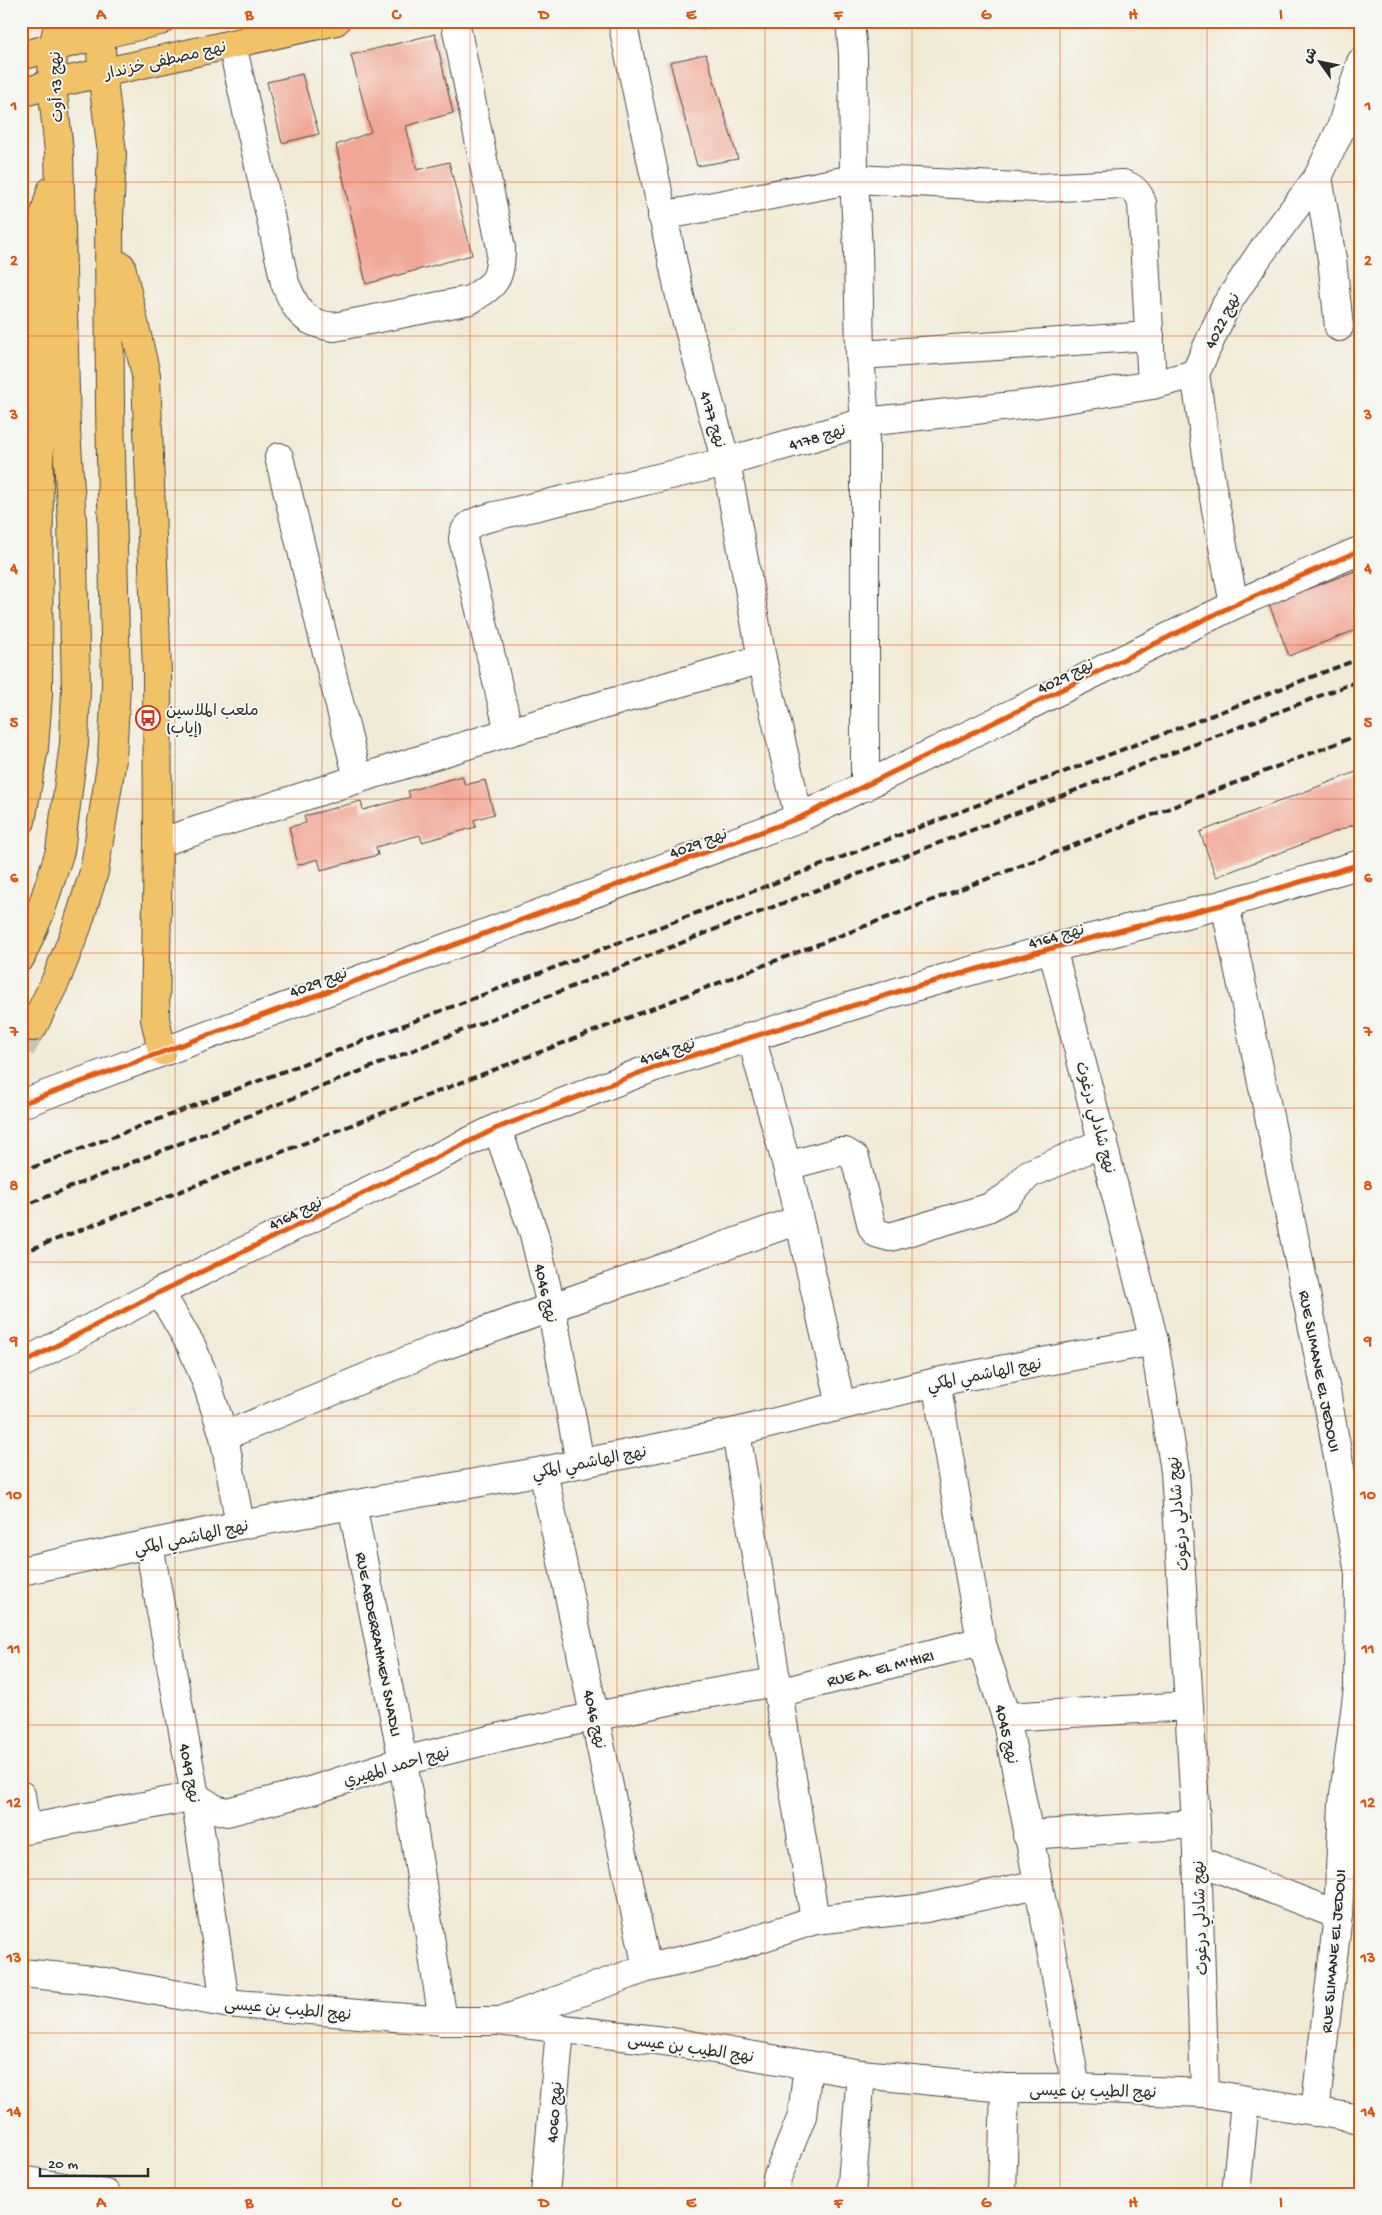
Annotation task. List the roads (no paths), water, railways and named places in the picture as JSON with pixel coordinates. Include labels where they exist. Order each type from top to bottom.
[{"type":"main road","points":[[21,56],[56,34],[160,21]]},
{"type":"main road","name":"نهج مصطفى خزندار","points":[[21,93],[52,84],[336,21]]},
{"type":"main road","points":[[33,1027],[60,971],[77,927],[94,872],[112,759],[116,685],[110,409],[109,218],[112,153],[102,73],[100,28]]},
{"type":"main road","name":"نهج 13 أوت","points":[[21,957],[40,913],[60,851],[74,744],[76,688],[72,519],[66,430],[59,158],[52,84],[56,34]]},
{"type":"main road","points":[[21,821],[34,748],[38,694],[30,440],[40,231],[59,158]]},
{"type":"main road","points":[[109,218],[146,375],[157,673],[158,843],[155,1019],[162,1051]]},
{"type":"street","points":[[232,44],[285,284],[296,308],[305,318],[317,325],[334,327],[470,300],[488,289],[496,281],[500,266],[501,248],[455,21]]},
{"type":"street","name":"نهج 4177","points":[[622,21],[681,301],[726,462],[762,659],[799,818]]},
{"type":"street","points":[[850,21],[853,54],[854,179],[858,250],[860,355],[865,422],[865,786]]},
{"type":"street","name":"نهج 4022","points":[[1195,374],[1226,305],[1260,254],[1318,177],[1341,128],[1361,62]]},
{"type":"street","points":[[1318,177],[1332,259],[1339,327]]},
{"type":"street","points":[[662,216],[854,179],[1037,188],[1123,184],[1130,186],[1140,196],[1142,204],[1152,385]]},
{"type":"street","points":[[860,355],[1150,336]]},
{"type":"street","points":[[1195,374],[1211,482],[1234,606]]},
{"type":"street","name":"نهج 4178","points":[[509,732],[464,547],[463,533],[469,525],[726,462],[865,422],[1040,403],[1152,385],[1195,374]]},
{"type":"street","points":[[30,440],[66,430]]},
{"type":"street","points":[[279,456],[358,780]]},
{"type":"street","name":"نهج 4029","points":[[21,1104],[799,818],[1234,606],[1361,550]]},
{"type":"street","points":[[158,843],[509,732],[762,659]]},
{"type":"street","name":"نهج 4164","points":[[21,1364],[160,1292],[498,1128],[652,1068],[751,1036],[1052,948],[1225,904],[1361,864]]},
{"type":"street","name":"RUE SLIMANE EL JEDOUI","points":[[1225,904],[1326,1391],[1360,1572],[1359,1687],[1343,1803],[1338,1915],[1316,2112]]},
{"type":"street","name":"نهج شادلي درغوث","points":[[1052,948],[1104,1142],[1154,1341],[1175,1471],[1196,1824],[1205,2093]]},
{"type":"street","points":[[751,1036],[786,1166],[841,1405]]},
{"type":"street","name":"نهج 4046","points":[[498,1128],[534,1234],[551,1306],[580,1463]]},
{"type":"street","points":[[786,1166],[838,1152],[851,1155],[855,1158],[872,1227],[876,1233],[890,1237],[988,1208],[1007,1197],[1029,1174],[1104,1142]]},
{"type":"street","points":[[224,1436],[440,1347],[551,1306],[798,1220]]},
{"type":"street","points":[[160,1292],[192,1347],[224,1436],[240,1525]]},
{"type":"street","name":"نهج الهاشمي المكي","points":[[21,1571],[240,1525],[543,1471],[736,1432],[936,1382],[1154,1341]]},
{"type":"street","name":"نهج 4045","points":[[936,1382],[981,1641],[1006,1717],[1076,2088]]},
{"type":"street","points":[[736,1432],[815,1920]]},
{"type":"street","name":"نهج 4046","points":[[543,1471],[596,1716],[647,1968]]},
{"type":"street","name":"RUE ABDERRAHMEN SNADLI","points":[[352,1505],[404,1761],[443,2022]]},
{"type":"street","name":"نهج 4049","points":[[149,1544],[195,1796],[225,2003]]},
{"type":"street","name":"RUE A. EL M'HIRI","points":[[777,1687],[981,1641]]},
{"type":"street","name":"نهج احمد المهيري","points":[[195,1796],[215,1809],[227,1812],[313,1790],[404,1761],[596,1716],[777,1687]]},
{"type":"street","points":[[1006,1717],[1189,1706]]},
{"type":"street","points":[[21,1795],[24,1830],[195,1796]]},
{"type":"street","points":[[1027,1835],[1196,1824]]},
{"type":"street","points":[[1196,1860],[1338,1915]]},
{"type":"street","points":[[498,2022],[647,1968],[715,1953],[815,1920],[926,1908],[1038,1884]]},
{"type":"street","name":"نهج الطيب بن عيسى","points":[[21,1973],[94,1980],[225,2003],[443,2022],[498,2022],[672,2042],[861,2074],[1005,2088],[1076,2088],[1205,2093],[1361,2119]]},
{"type":"street","name":"نهج 4060","points":[[545,2194],[560,2030]]},
{"type":"street","points":[[775,2194],[777,2178],[795,2138],[802,2116],[808,2065]]},
{"type":"street","points":[[851,2194],[861,2074]]},
{"type":"street","points":[[1002,2194],[1005,2088]]},
{"type":"street","points":[[1236,2194],[1245,2101]]},
{"type":"street","points":[[21,2180],[106,2194]]},
{"type":"tunnel","points":[[21,1049],[33,1027]]},
{"type":"railway","points":[[21,1172],[1361,658]]},
{"type":"railway","points":[[21,1207],[721,927],[1361,680]]},
{"type":"railway","points":[[21,1253],[1361,734]]},
{"type":"place","name":"ملعب الملاسين (إياب)","points":[[148,718]]}]
